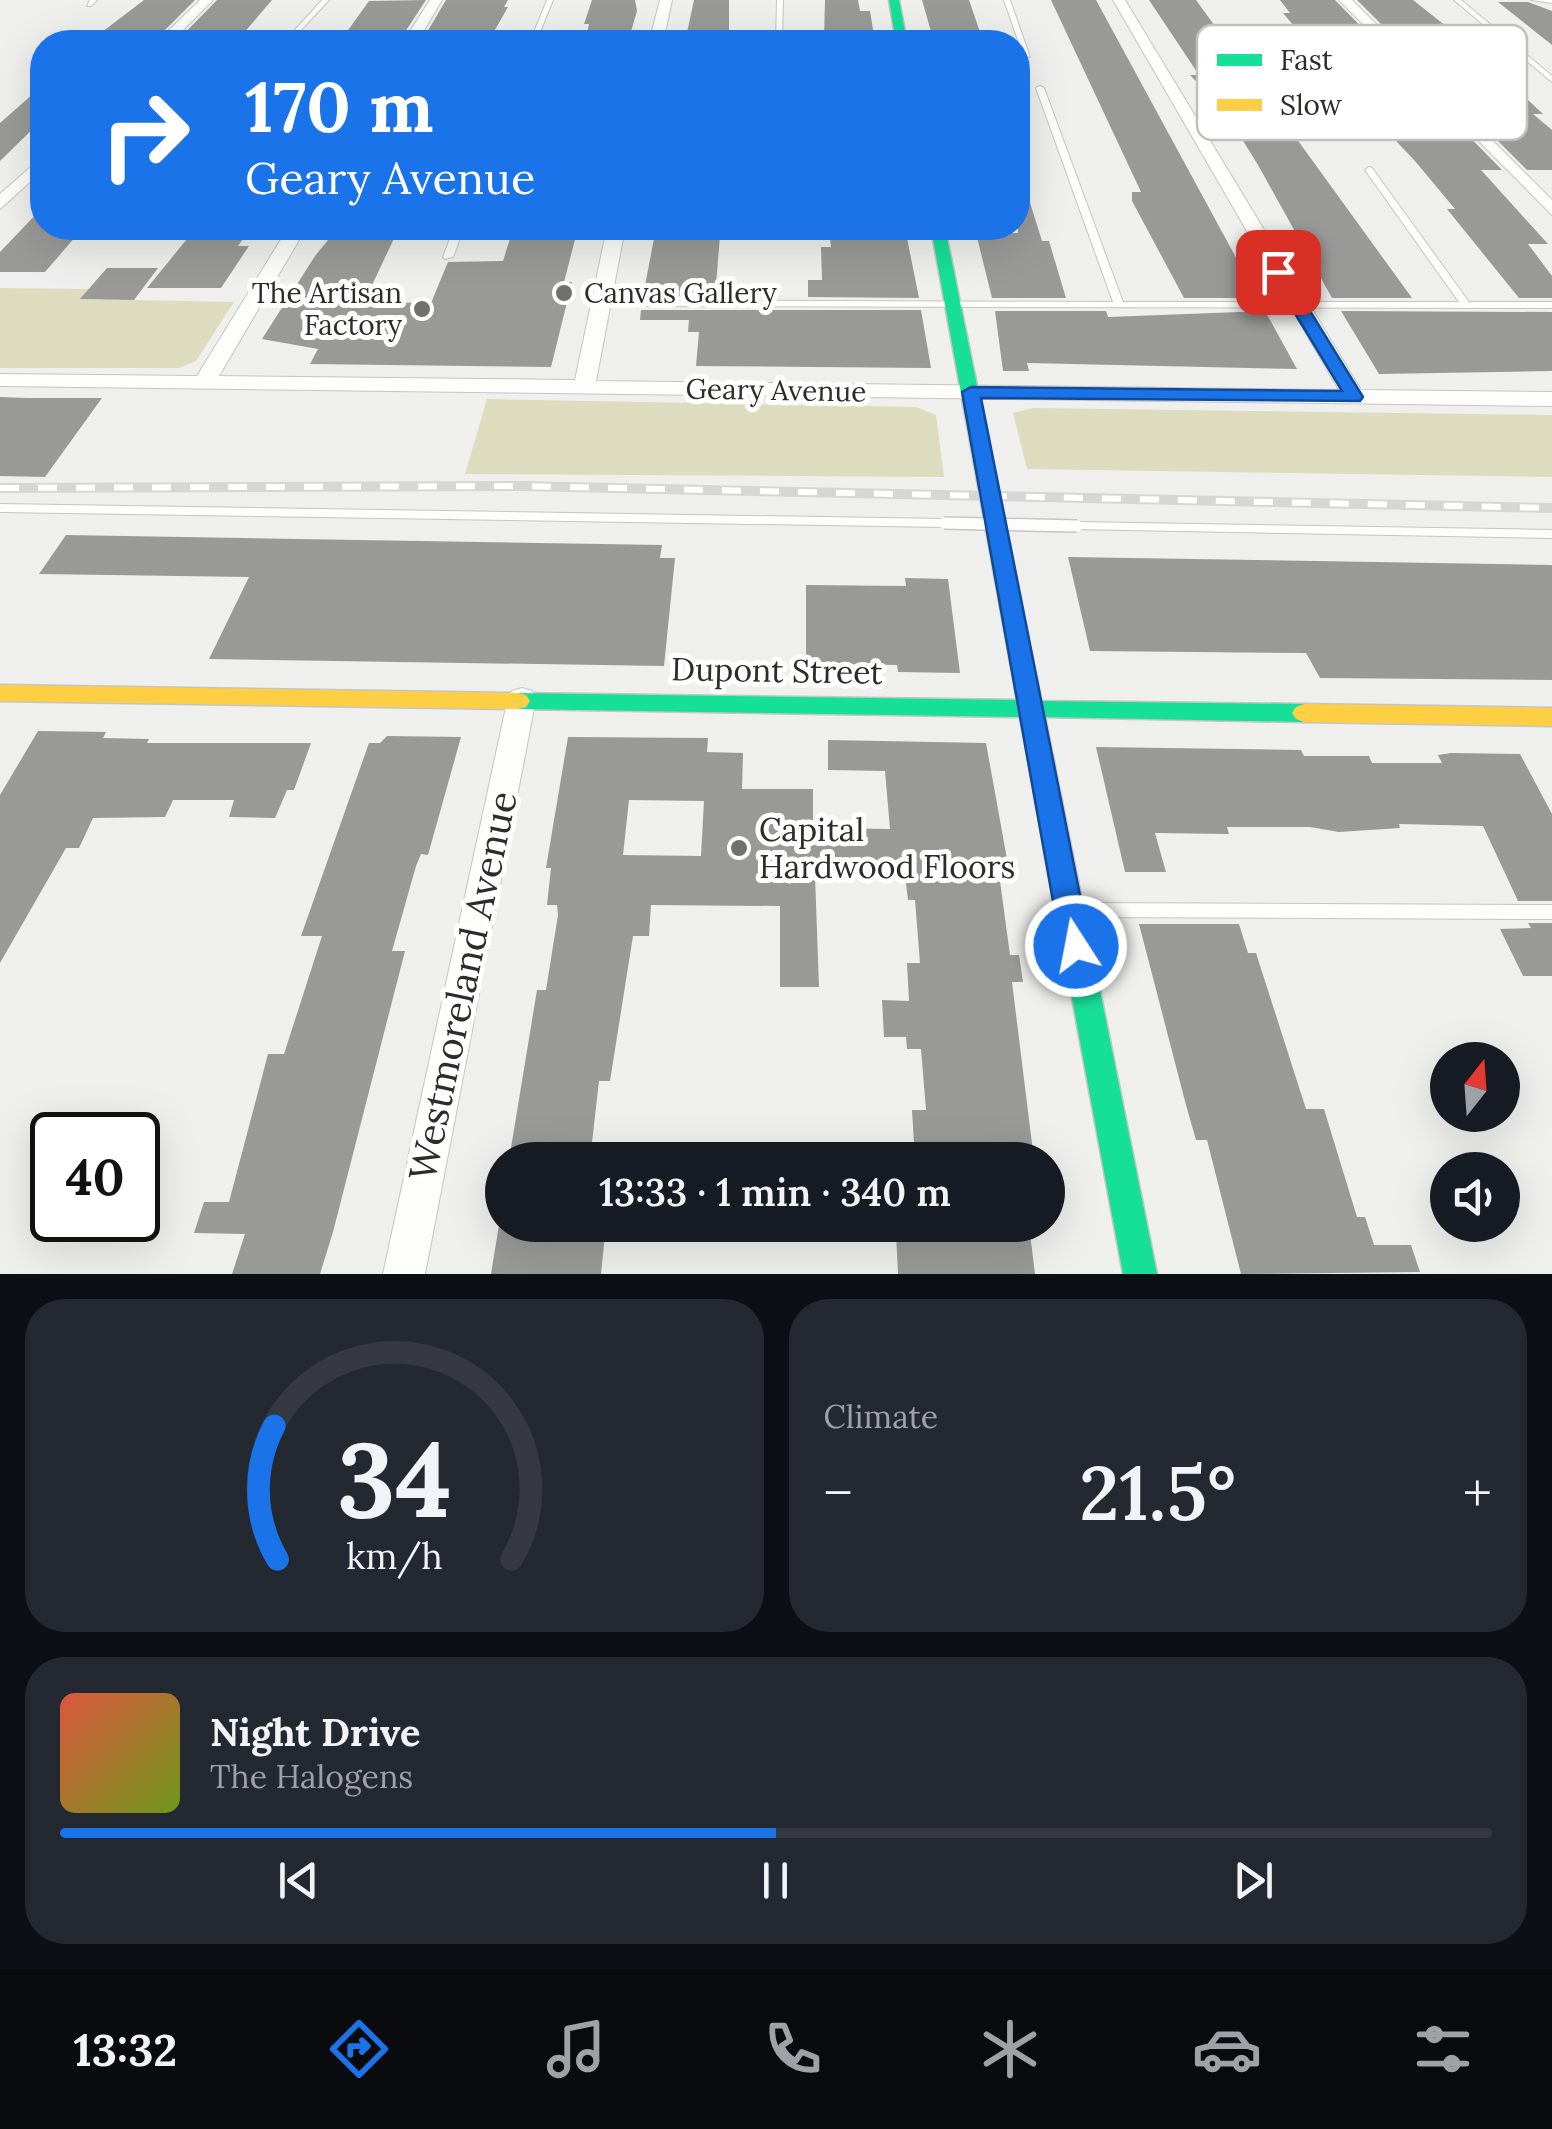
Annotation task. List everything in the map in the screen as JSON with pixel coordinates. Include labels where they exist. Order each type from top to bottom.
[{"type":"street","points":[[176,30],[207,0]]},
{"type":"street","points":[[417,30],[436,0]]},
{"type":"street","points":[[659,30],[666,0]]},
{"type":"street","points":[[894,0],[900,30]]},
{"type":"street","points":[[1119,0],[1197,133]]},
{"type":"street","points":[[1345,0],[1370,25]]},
{"type":"street","points":[[1201,140],[1354,397]]},
{"type":"street","points":[[1483,140],[1552,210]]},
{"type":"street","points":[[0,204],[30,174]]},
{"type":"street","points":[[204,383],[290,240]]},
{"type":"street","points":[[584,388],[613,240]]},
{"type":"street","points":[[940,240],[1140,1274]]},
{"type":"street","name":"Geary Avenue","points":[[0,380],[1552,399]]},
{"type":"street","name":"Dupont Street","points":[[1,694],[522,698],[1548,723]]},
{"type":"street","name":"Westmoreland Avenue","points":[[404,1274],[522,698]]},
{"type":"lane","points":[[299,30],[326,0]]},
{"type":"lane","points":[[538,30],[550,0]]},
{"type":"lane","points":[[779,30],[780,0]]},
{"type":"lane","points":[[1008,0],[1019,30]]},
{"type":"lane","points":[[1457,0],[1487,25]]},
{"type":"lane","points":[[1534,0],[1552,1]]},
{"type":"lane","points":[[1527,59],[1552,80]]},
{"type":"lane","points":[[1040,88],[1119,306]]},
{"type":"lane","points":[[1369,170],[1466,304]]},
{"type":"lane","points":[[448,256],[455,240]]},
{"type":"lane","points":[[599,303],[1552,305]]},
{"type":"lane","points":[[0,508],[1552,534]]},
{"type":"lane","points":[[1068,910],[1552,912]]},
{"type":"green space","points":[[0,288],[89,289],[82,299],[234,302],[196,361],[179,368],[0,368]]},
{"type":"green space","points":[[487,399],[916,407],[936,415],[944,477],[465,474]]},
{"type":"green space","points":[[1033,408],[1552,415],[1552,477],[1027,469],[1013,413]]},
{"type":"building","points":[[144,0],[195,0],[165,30],[105,30]]},
{"type":"building","points":[[217,0],[272,0],[246,30],[188,30]]},
{"type":"building","points":[[426,0],[406,30],[348,30],[369,1]]},
{"type":"building","points":[[446,0],[508,0],[495,30],[428,30]]},
{"type":"building","points":[[592,0],[635,0],[637,11],[631,30],[588,30],[589,24],[584,24]]},
{"type":"building","points":[[694,0],[729,0],[729,30],[688,30]]},
{"type":"building","points":[[825,0],[858,0],[860,11],[870,11],[873,30],[824,30]]},
{"type":"building","points":[[922,0],[969,0],[979,30],[931,30]]},
{"type":"building","points":[[1051,0],[1096,0],[1258,298],[1184,298],[1132,201],[1132,192],[1141,192]]},
{"type":"building","points":[[1149,0],[1196,0],[1214,25],[1197,25],[1197,72]]},
{"type":"building","points":[[1280,0],[1335,0],[1360,25],[1293,25],[1283,13],[1290,13]]},
{"type":"building","points":[[1357,0],[1413,0],[1445,25],[1382,25]]},
{"type":"building","points":[[1498,2],[1528,2],[1552,11],[1552,45]]},
{"type":"building","points":[[30,97],[30,132],[0,161],[0,123]]},
{"type":"building","points":[[1527,99],[1543,114],[1533,114],[1552,130],[1552,170],[1527,170],[1497,140],[1527,140]]},
{"type":"building","points":[[1243,140],[1297,140],[1412,298],[1332,298]]},
{"type":"building","points":[[1395,140],[1473,140],[1502,170],[1481,170],[1548,244],[1528,244],[1552,276],[1552,298],[1519,298],[1447,209],[1455,209]]},
{"type":"building","points":[[1030,202],[1042,241],[1049,241],[1066,298],[992,298],[978,240],[1030,240]]},
{"type":"building","points":[[30,221],[30,240],[73,240],[45,272],[0,272],[0,252]]},
{"type":"building","points":[[186,240],[242,240],[238,246],[249,246],[221,288],[147,288]]},
{"type":"building","name":"The Artisan Factory","points":[[328,240],[393,240],[364,302],[431,303],[448,262],[503,261],[510,240],[575,240],[564,282],[572,282],[551,367],[310,364],[318,349],[262,339]]},
{"type":"building","points":[[654,240],[720,240],[715,297],[643,296]]},
{"type":"building","points":[[830,240],[907,240],[919,298],[808,297],[808,280],[822,280],[821,247],[831,247]]},
{"type":"building","points":[[107,268],[158,268],[134,300],[80,299]]},
{"type":"building","points":[[641,310],[921,310],[931,368],[696,366],[699,332],[688,332],[689,320],[640,320]]},
{"type":"building","points":[[995,311],[1106,311],[1108,317],[1265,311],[1297,369],[1027,363],[1029,371],[1003,371]]},
{"type":"building","points":[[1341,311],[1552,312],[1552,371],[1379,374]]},
{"type":"building","points":[[0,397],[102,398],[45,477],[0,476]]},
{"type":"building","points":[[66,535],[662,545],[660,558],[675,558],[664,666],[209,659],[249,577],[39,574]]},
{"type":"building","points":[[1068,557],[1552,565],[1552,680],[1320,678],[1306,653],[1090,651]]},
{"type":"building","points":[[905,578],[948,579],[960,673],[898,672],[897,665],[806,664],[806,585],[906,586]]},
{"type":"building","points":[[38,731],[106,732],[103,738],[149,739],[147,743],[311,743],[294,790],[287,790],[275,818],[229,817],[234,800],[173,800],[165,817],[93,818],[79,848],[66,848],[0,963],[0,795]]},
{"type":"building","points":[[387,736],[461,737],[428,855],[421,854],[416,866],[392,951],[405,951],[333,1232],[320,1274],[232,1274],[245,1234],[194,1233],[204,1202],[229,1202],[268,1054],[284,1054],[322,936],[301,936],[369,743],[380,743]]},
{"type":"building","points":[[568,737],[708,738],[707,752],[743,753],[742,789],[813,789],[813,828],[890,829],[885,771],[828,770],[828,740],[986,743],[1011,881],[1000,881],[1010,955],[1019,955],[1023,982],[1012,982],[1032,1142],[914,1142],[912,1110],[926,1110],[921,1049],[907,1049],[906,1037],[884,1037],[882,1000],[909,1001],[907,963],[920,963],[915,900],[908,900],[905,876],[815,875],[819,987],[780,987],[780,906],[651,905],[649,936],[633,936],[610,1081],[599,1081],[592,1142],[512,1142],[537,990],[546,990],[558,915],[557,905],[547,905],[551,868],[546,868]],"holes":[[[629,800],[704,801],[701,856],[623,855]]]},
{"type":"building","points":[[1096,747],[1301,750],[1304,756],[1369,756],[1372,763],[1442,763],[1438,755],[1451,753],[1520,754],[1552,814],[1552,901],[1518,901],[1483,826],[1399,824],[1400,828],[1339,832],[1310,827],[1227,827],[1229,834],[1155,833],[1166,872],[1125,872]]},
{"type":"building","points":[[1528,923],[1552,923],[1552,976],[1523,976],[1500,929],[1531,928]]},
{"type":"building","points":[[1139,924],[1239,924],[1248,953],[1256,953],[1306,1109],[1324,1109],[1357,1217],[1365,1217],[1374,1245],[1411,1245],[1420,1272],[1241,1274],[1207,1140],[1196,1140]]},
{"type":"building","points":[[496,1242],[604,1242],[601,1274],[491,1274]]},
{"type":"building","points":[[896,1242],[1031,1242],[1035,1274],[898,1274]]},
{"type":"railway","points":[[0,488],[521,486],[1552,508]]},
{"type":"traffic: fast","points":[[894,0],[900,30]]},
{"type":"traffic: fast","points":[[940,240],[1140,1274]]},
{"type":"traffic: fast","points":[[518,701],[1304,713]]},
{"type":"traffic: slow","points":[[0,693],[518,701]]},
{"type":"traffic: slow","points":[[1304,713],[1552,717]]},
{"type":"place","name":"Canvas Gallery","points":[[564,293]]},
{"type":"place","name":"The Artisan Factory","points":[[422,309]]},
{"type":"place","name":"Capital Hardwood Floors","points":[[739,848]]},
{"type":"route","points":[[1076,946],[971,392],[1354,397],[1278,272]]}]
